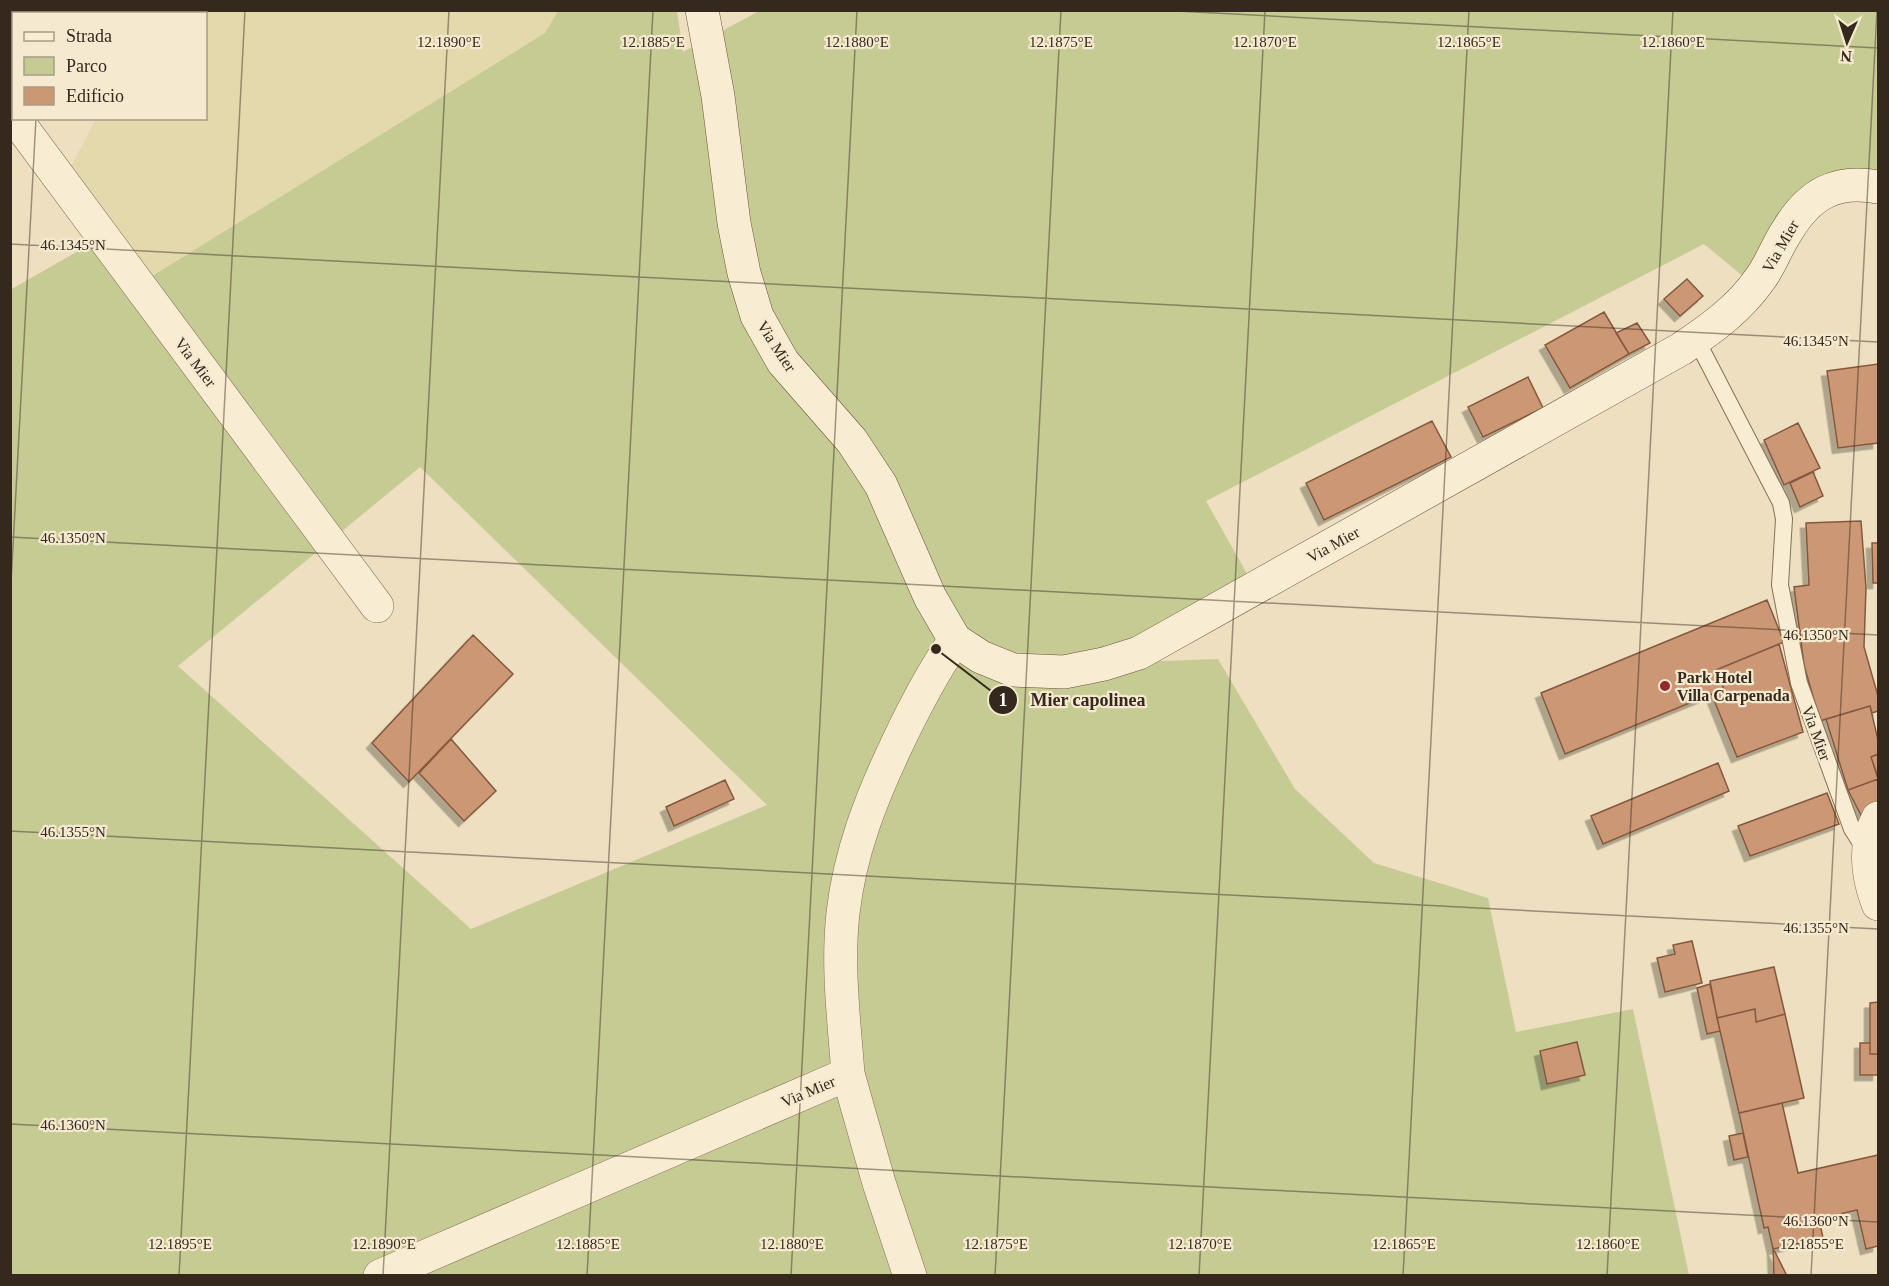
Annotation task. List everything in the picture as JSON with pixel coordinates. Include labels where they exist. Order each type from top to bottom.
[{"type":"street","name":"Via Mier","points":[[702,10],[718,96],[734,222],[744,273],[757,316],[783,362],[852,441],[881,486],[930,597],[956,640],[981,657],[1013,670],[1064,672],[1104,664],[1139,653],[1696,339],[1739,305],[1761,278],[1787,230],[1800,212],[1817,195],[1837,186],[1860,183],[1878,187]]},
{"type":"street","name":"Via Mier","points":[[15,120],[377,606]]},
{"type":"street","name":"Via Mier","points":[[380,1275],[848,1074],[841,987],[843,915],[851,862],[874,793],[936,667],[956,640]]},
{"type":"street","points":[[1878,818],[1869,841],[1868,855],[1873,889],[1878,904]]},
{"type":"street","points":[[848,1074],[879,1183],[910,1275]]},
{"type":"lane","name":"Via Mier","points":[[1696,339],[1781,503],[1784,519],[1780,585],[1799,683],[1852,829],[1868,855]]},
{"type":"shaded area","points":[[558,11],[545,33],[144,281],[68,172],[95,120],[207,120],[207,12],[154,12]]},
{"type":"green space","points":[[761,10],[1878,11],[1878,179],[1828,181],[1750,282],[1704,244],[1206,501],[1259,595],[1135,662],[1218,659],[1295,789],[1374,863],[1488,898],[1516,1032],[1633,1009],[1689,1275],[11,1275],[10,290],[108,234],[144,281],[545,33],[558,11],[677,11],[683,52]],"holes":[[[420,467],[767,805],[471,929],[178,666]]]},
{"type":"building","points":[[10,10],[67,10],[66,12],[12,12],[12,35],[10,33]]},
{"type":"building","points":[[1687,279],[1703,296],[1680,316],[1664,299]]},
{"type":"building","points":[[1604,312],[1629,354],[1570,388],[1545,345]]},
{"type":"building","points":[[1637,323],[1650,343],[1629,354],[1616,333]]},
{"type":"building","points":[[1878,364],[1878,443],[1838,448],[1827,371]]},
{"type":"building","points":[[1528,377],[1543,408],[1483,437],[1468,407]]},
{"type":"building","points":[[1432,421],[1451,457],[1324,520],[1306,483]]},
{"type":"building","points":[[1798,423],[1820,468],[1784,485],[1764,440]]},
{"type":"building","points":[[1813,472],[1823,496],[1800,507],[1790,483]]},
{"type":"building","points":[[1861,521],[1866,588],[1864,647],[1878,696],[1878,711],[1872,713],[1870,706],[1820,721],[1804,665],[1794,587],[1809,585],[1806,523]]},
{"type":"building","points":[[1872,543],[1878,543],[1878,583],[1873,583]]},
{"type":"building","points":[[1767,600],[1784,642],[1716,670],[1724,689],[1565,754],[1541,693]]},
{"type":"building","points":[[473,635],[513,674],[409,782],[372,743]]},
{"type":"building","points":[[1779,644],[1803,732],[1737,757],[1712,695],[1724,689],[1716,670]]},
{"type":"building","points":[[1870,706],[1878,740],[1878,754],[1871,757],[1878,779],[1848,790],[1826,719]]},
{"type":"building","points":[[451,739],[496,791],[464,821],[419,773]]},
{"type":"building","points":[[1878,754],[1878,777],[1871,757]]},
{"type":"building","points":[[1718,763],[1729,791],[1603,844],[1591,816]]},
{"type":"building","points":[[1878,779],[1878,803],[1864,821],[1848,790]]},
{"type":"building","points":[[725,780],[734,799],[674,826],[666,807]]},
{"type":"building","points":[[1827,793],[1839,824],[1750,856],[1738,826]]},
{"type":"building","points":[[1692,941],[1702,983],[1665,992],[1657,958],[1675,954],[1673,945]]},
{"type":"building","points":[[1774,967],[1785,1014],[1756,1022],[1755,1009],[1717,1018],[1710,981]]},
{"type":"building","points":[[1710,984],[1720,1031],[1707,1034],[1697,988]]},
{"type":"building","points":[[1878,1002],[1878,1054],[1870,1054],[1870,1003]]},
{"type":"building","points":[[1755,1009],[1756,1022],[1785,1014],[1804,1098],[1739,1113],[1717,1018]]},
{"type":"building","points":[[1577,1042],[1585,1075],[1547,1084],[1540,1051]]},
{"type":"building","points":[[1860,1043],[1870,1043],[1870,1054],[1878,1054],[1878,1075],[1860,1075]]},
{"type":"building","points":[[1782,1103],[1798,1173],[1878,1155],[1878,1246],[1866,1249],[1857,1210],[1819,1219],[1823,1238],[1773,1249],[1768,1227],[1764,1228],[1739,1113]]},
{"type":"building","points":[[1743,1133],[1748,1157],[1734,1160],[1729,1136]]},
{"type":"building","points":[[1773,1248],[1787,1276],[1774,1276]]},
{"type":"place","name":"Mier capolinea","points":[[936,649]]},
{"type":"place","name":"Park Hotel Villa Carpenada","points":[[1665,686]]}]
